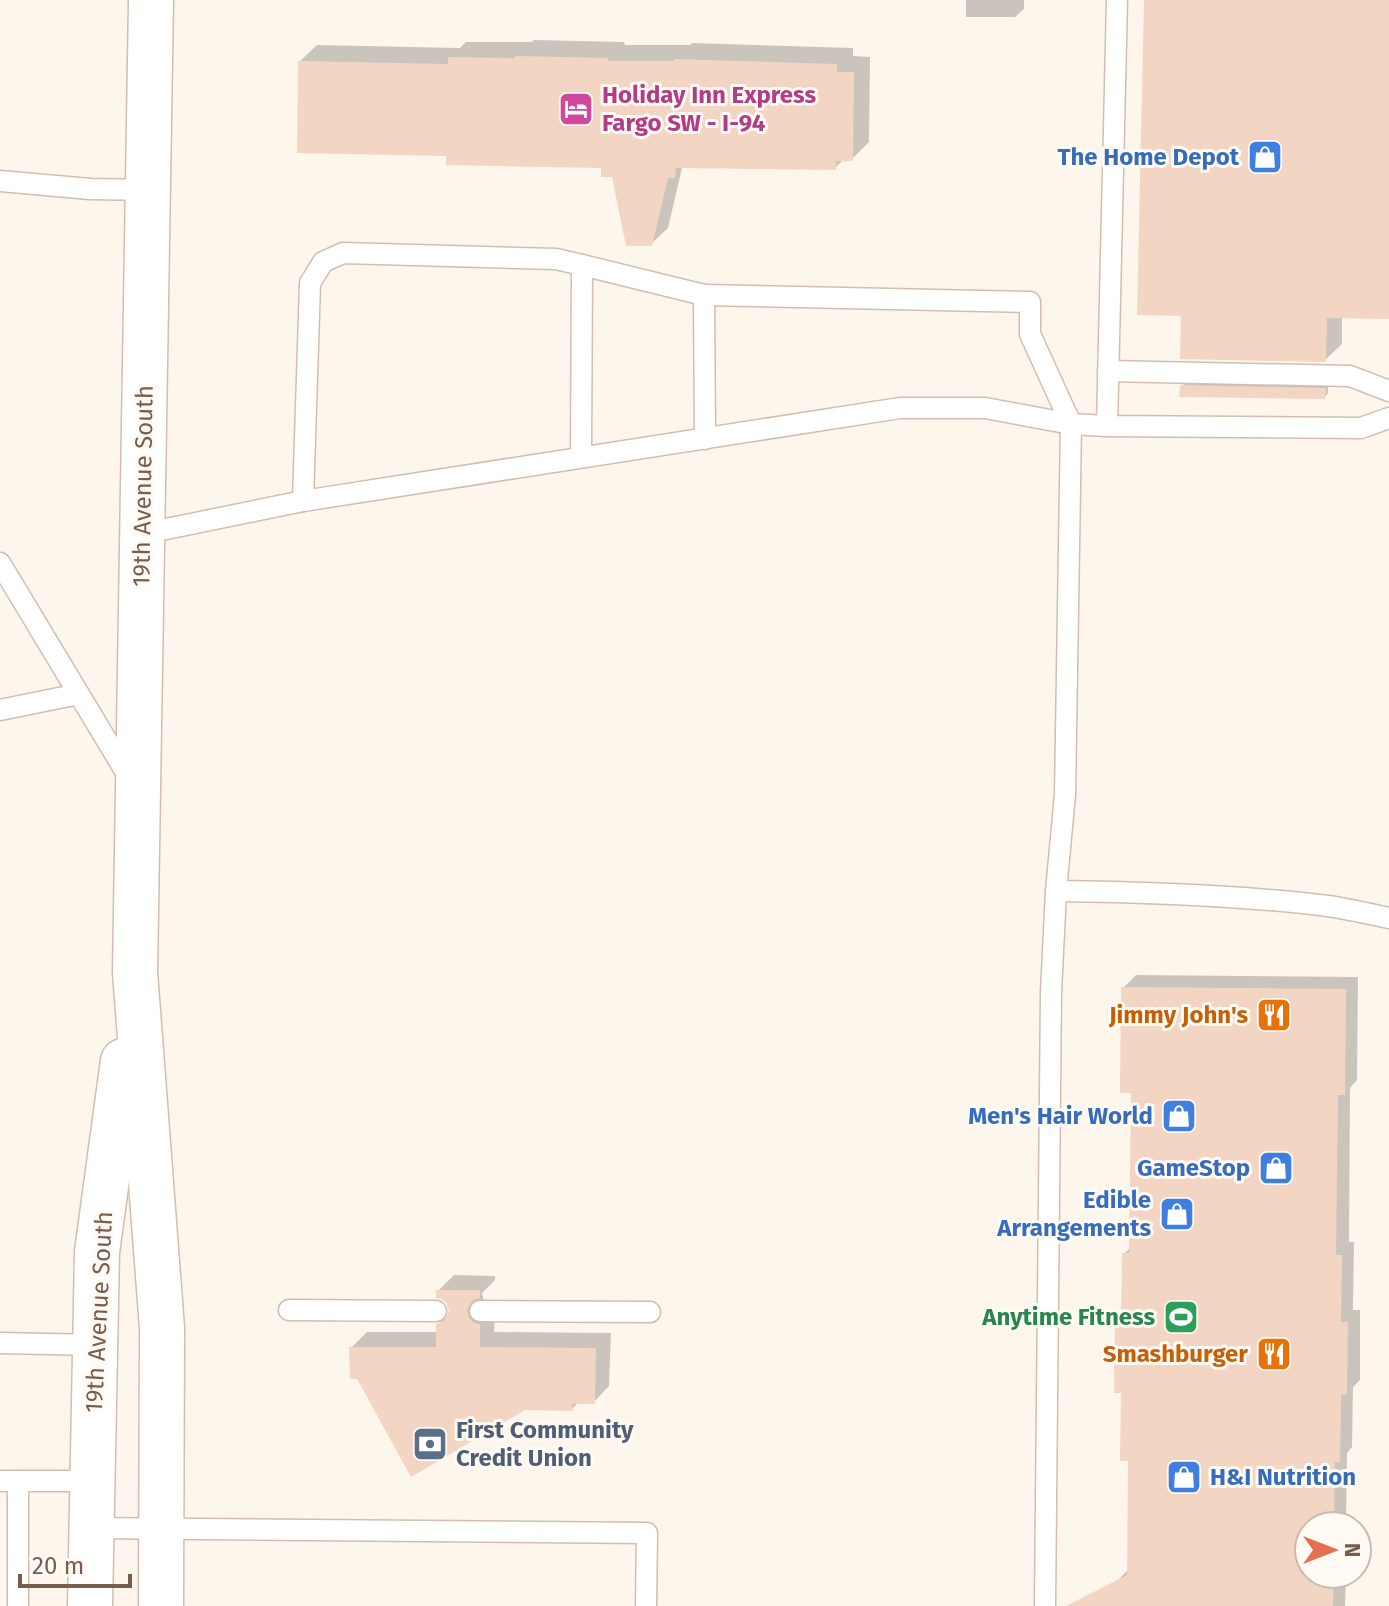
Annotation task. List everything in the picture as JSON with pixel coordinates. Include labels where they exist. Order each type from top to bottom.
[{"type":"street","name":"19th Avenue South","points":[[151,0],[135,972],[162,1328],[161,1606]]},
{"type":"street","name":"19th Avenue South","points":[[90,1606],[97,1252],[135,972]]},
{"type":"lane","points":[[1107,426],[1117,0]]},
{"type":"lane","points":[[0,181],[90,189],[149,190]]},
{"type":"lane","points":[[303,501],[310,283],[323,262],[343,253],[556,259],[704,295],[1030,302],[1030,334],[1071,424],[1065,795],[1051,992],[1045,1606]]},
{"type":"lane","points":[[581,457],[582,265]]},
{"type":"lane","points":[[704,295],[705,439]]},
{"type":"lane","points":[[1108,371],[1350,376],[1389,391]]},
{"type":"lane","points":[[142,534],[303,501],[900,408],[985,408],[1071,424],[1107,426],[1361,428],[1389,418]]},
{"type":"lane","points":[[0,563],[139,795]]},
{"type":"lane","points":[[0,710],[79,694]]},
{"type":"lane","points":[[1056,891],[1232,896],[1331,906],[1389,918]]},
{"type":"lane","points":[[289,1310],[436,1311]]},
{"type":"lane","points":[[480,1311],[650,1312]]},
{"type":"lane","points":[[0,1343],[96,1345]]},
{"type":"lane","points":[[18,1606],[9,1584],[9,1481],[93,1481]]},
{"type":"lane","points":[[91,1528],[647,1533],[646,1606]]},
{"type":"building","name":"The Home Depot","points":[[1144,0],[1389,0],[1389,319],[1327,318],[1326,362],[1180,359],[1181,316],[1137,315]]},
{"type":"building","name":"Holiday Inn Express Fargo SW - I-94","points":[[448,57],[608,58],[609,61],[674,59],[837,64],[837,72],[854,72],[853,161],[836,161],[836,170],[676,168],[675,178],[668,178],[652,246],[626,246],[612,177],[601,177],[601,168],[446,165],[446,156],[297,153],[298,61],[448,64]]},
{"type":"building","points":[[1180,385],[1326,388],[1325,399],[1179,397]]},
{"type":"building","points":[[1121,987],[1346,989],[1345,1095],[1338,1095],[1336,1255],[1342,1255],[1341,1322],[1348,1322],[1347,1395],[1341,1395],[1340,1462],[1335,1462],[1334,1510],[1293,1510],[1293,1590],[1334,1590],[1333,1606],[1066,1606],[1127,1575],[1128,1461],[1120,1461],[1121,1393],[1114,1393],[1115,1320],[1121,1320],[1122,1253],[1129,1253],[1131,1093],[1120,1093]]},
{"type":"building","name":"First Community Credit Union","points":[[436,1290],[480,1290],[480,1298],[473,1300],[467,1310],[469,1318],[480,1324],[480,1347],[596,1348],[595,1404],[572,1404],[573,1411],[525,1410],[411,1477],[357,1379],[350,1379],[349,1347],[436,1347],[436,1324],[443,1322],[449,1312],[447,1304],[436,1298]]},
{"type":"place","name":"Holiday Inn Express Fargo SW - I-94","points":[[576,109]]},
{"type":"place","name":"The Home Depot","points":[[1265,157]]},
{"type":"place","name":"Jimmy John's","points":[[1274,1015]]},
{"type":"place","name":"Men's Hair World","points":[[1179,1116]]},
{"type":"place","name":"GameStop","points":[[1276,1168]]},
{"type":"place","name":"Edible Arrangements","points":[[1177,1214]]},
{"type":"place","name":"Anytime Fitness","points":[[1181,1317]]},
{"type":"place","name":"Smashburger","points":[[1274,1354]]},
{"type":"place","name":"First Community Credit Union","points":[[430,1444]]},
{"type":"place","name":"H&I Nutrition","points":[[1184,1477]]}]
